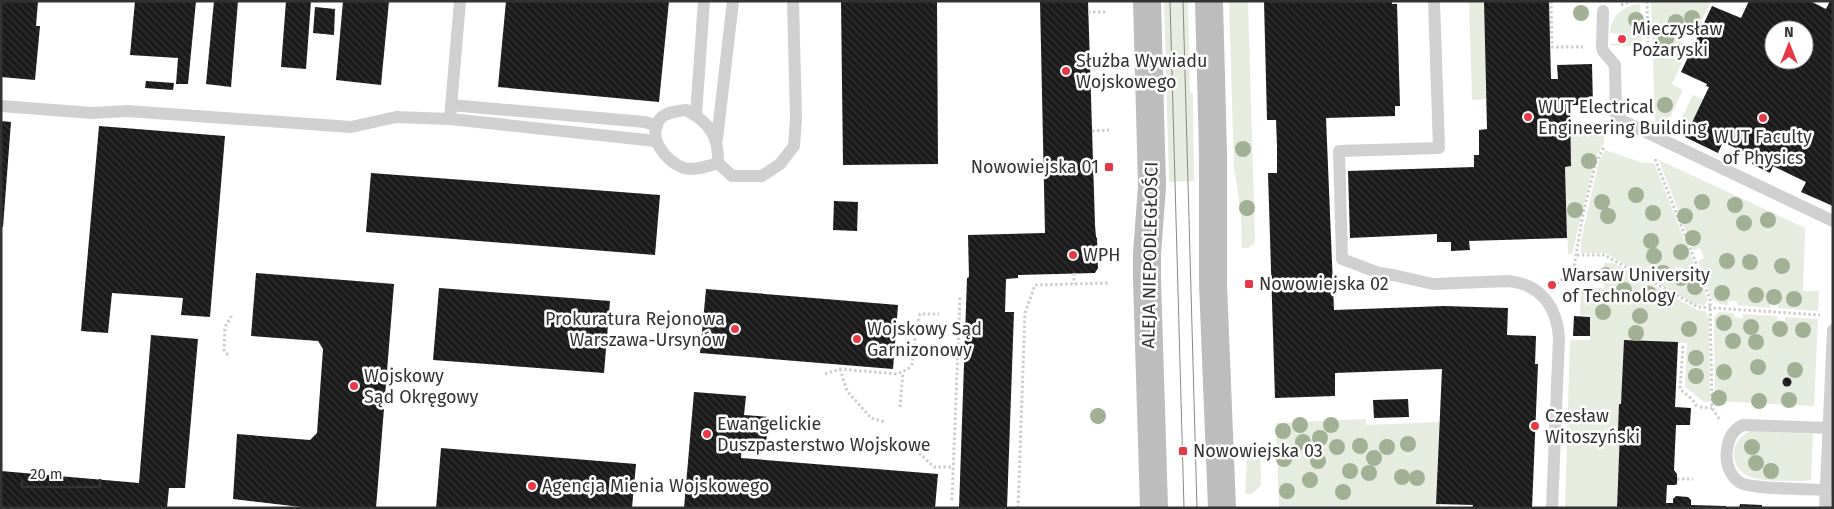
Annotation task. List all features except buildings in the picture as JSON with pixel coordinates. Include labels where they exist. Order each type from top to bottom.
[{"type":"main road","name":"ALEJA NIEPODLEGŁOŚCI","points":[[1147,1],[1152,186],[1147,279],[1154,508]]},
{"type":"main road","points":[[1209,1],[1213,153],[1213,277],[1222,508]]},
{"type":"lane","points":[[450,119],[460,1]]},
{"type":"lane","points":[[696,116],[704,1]]},
{"type":"lane","points":[[732,1],[717,139],[718,164],[732,176],[762,176],[780,164],[794,146],[796,119],[793,1]]},
{"type":"lane","points":[[1434,1],[1439,148],[1339,151],[1342,259],[1379,273],[1393,274],[1433,284],[1519,283],[1535,289],[1544,298],[1556,317],[1559,338],[1552,508]]},
{"type":"lane","points":[[1603,11],[1602,47],[1614,64],[1615,114],[1617,117],[1626,123],[1833,220]]},
{"type":"lane","points":[[451,105],[645,122],[657,126]]},
{"type":"lane","points":[[1,106],[92,113],[127,111],[351,127],[396,117],[450,119],[656,141]]},
{"type":"lane","points":[[717,139],[704,122],[686,110],[671,112],[661,118],[657,126],[656,141],[667,157],[684,168],[701,168],[718,164]]},
{"type":"lane","points":[[1825,508],[1833,330]]},
{"type":"lane","points":[[1826,490],[1742,484],[1731,473],[1726,451],[1733,432],[1743,425],[1828,428]]},
{"type":"path","points":[[1551,1],[1552,47],[1602,47]]},
{"type":"path","points":[[1647,1],[1648,42]]},
{"type":"path","points":[[1088,12],[1108,12]]},
{"type":"path","points":[[1092,131],[1110,130]]},
{"type":"path","points":[[1544,298],[1574,267],[1580,231],[1596,162],[1604,147]]},
{"type":"path","points":[[1655,159],[1710,299],[1712,308],[1712,406],[1698,407],[1680,389],[1683,346]]},
{"type":"path","points":[[1577,255],[1604,255],[1694,306],[1818,315]]},
{"type":"path","points":[[1074,273],[1074,284]]},
{"type":"path","points":[[1018,508],[1025,313],[1035,285],[1109,283]]},
{"type":"path","points":[[952,500],[960,298]]},
{"type":"path","points":[[825,374],[840,369],[897,374],[903,372],[912,364],[916,329],[920,314],[939,314]]},
{"type":"path","points":[[228,354],[224,350],[226,327],[232,315]]},
{"type":"path","points":[[840,369],[847,391],[871,418],[885,422]]},
{"type":"path","points":[[900,407],[903,372]]},
{"type":"path","points":[[919,454],[934,467],[953,467]]},
{"type":"path","points":[[1677,479],[1693,479]]},
{"type":"shaded area","points":[[1164,1],[1188,1],[1190,92],[1193,94],[1194,181],[1169,182]]},
{"type":"shaded area","points":[[1229,1],[1248,1],[1255,242],[1248,248],[1242,248],[1241,214],[1234,168]]},
{"type":"shaded area","points":[[1469,1],[1484,1],[1486,99],[1472,100]]},
{"type":"shaded area","points":[[1651,1],[1711,1],[1698,29],[1689,25],[1681,42],[1689,47],[1672,84],[1683,90],[1665,128],[1655,123]]},
{"type":"shaded area","points":[[1640,4],[1642,47],[1611,45],[1624,43],[1623,34],[1610,33],[1613,21],[1624,9]]},
{"type":"shaded area","points":[[1693,95],[1703,99],[1685,137],[1675,132]]},
{"type":"shaded area","points":[[1605,127],[1604,143],[1595,159],[1572,254],[1568,254],[1565,167],[1570,166],[1570,128]]},
{"type":"shaded area","points":[[1605,150],[1643,163],[1654,163],[1708,300],[1704,305],[1694,304],[1605,253],[1581,253],[1581,240],[1599,161]]},
{"type":"shaded area","points":[[1659,160],[1805,228],[1803,291],[1819,291],[1818,311],[1778,308],[1778,304],[1770,304],[1770,308],[1737,305],[1737,301],[1728,301],[1728,305],[1720,304],[1712,299],[1698,261],[1704,258],[1700,248],[1693,250]]},
{"type":"shaded area","points":[[1604,263],[1614,263],[1697,310],[1705,311],[1709,318],[1710,402],[1704,402],[1685,387],[1687,343],[1624,340],[1617,508],[1565,508],[1570,340],[1590,340],[1590,315],[1580,315],[1581,288],[1604,288]]},
{"type":"shaded area","points":[[1719,312],[1734,313],[1734,317],[1743,318],[1743,314],[1777,316],[1777,320],[1785,321],[1785,317],[1818,319],[1814,406],[1715,401],[1714,317]]},
{"type":"shaded area","points":[[1366,419],[1366,425],[1439,422],[1436,503],[1440,504],[1440,508],[1279,508],[1276,423]]},
{"type":"shaded area","points":[[1750,431],[1813,434],[1811,480],[1772,481],[1750,476],[1741,471],[1736,463],[1734,452],[1739,439]]},
{"type":"shaded area","points":[[1260,445],[1261,485],[1252,494],[1245,494],[1248,446]]},
{"type":"tram line","points":[[1170,1],[1184,508]]},
{"type":"tram line","points":[[1183,1],[1197,508]]},
{"type":"place","name":"Mieczysław Pożaryski","points":[[1622,39]]},
{"type":"place","name":"Służba Wywiadu Wojskowego","points":[[1066,71]]},
{"type":"place","name":"WUT Electrical Engineering Building","points":[[1528,117]]},
{"type":"place","name":"WUT Faculty of Physics","points":[[1763,118]]},
{"type":"place","name":"Nowowiejska 01","points":[[1109,167]]},
{"type":"place","name":"WPH","points":[[1073,255]]},
{"type":"place","name":"Nowowiejska 02","points":[[1249,284]]},
{"type":"place","name":"Warsaw University of Technology","points":[[1552,285]]},
{"type":"place","name":"Prokuratura Rejonowa Warszawa-Ursynów","points":[[735,329]]},
{"type":"place","name":"Wojskowy Sąd Garnizonowy","points":[[857,339]]},
{"type":"place","name":"Wojskowy Sąd Okręgowy","points":[[354,386]]},
{"type":"place","name":"Czesław Witoszyński","points":[[1535,426]]},
{"type":"place","name":"Ewangelickie Duszpasterstwo Wojskowe","points":[[707,434]]},
{"type":"place","name":"Nowowiejska 03","points":[[1183,451]]},
{"type":"place","name":"Agencja Mienia Wojskowego","points":[[532,486]]}]
